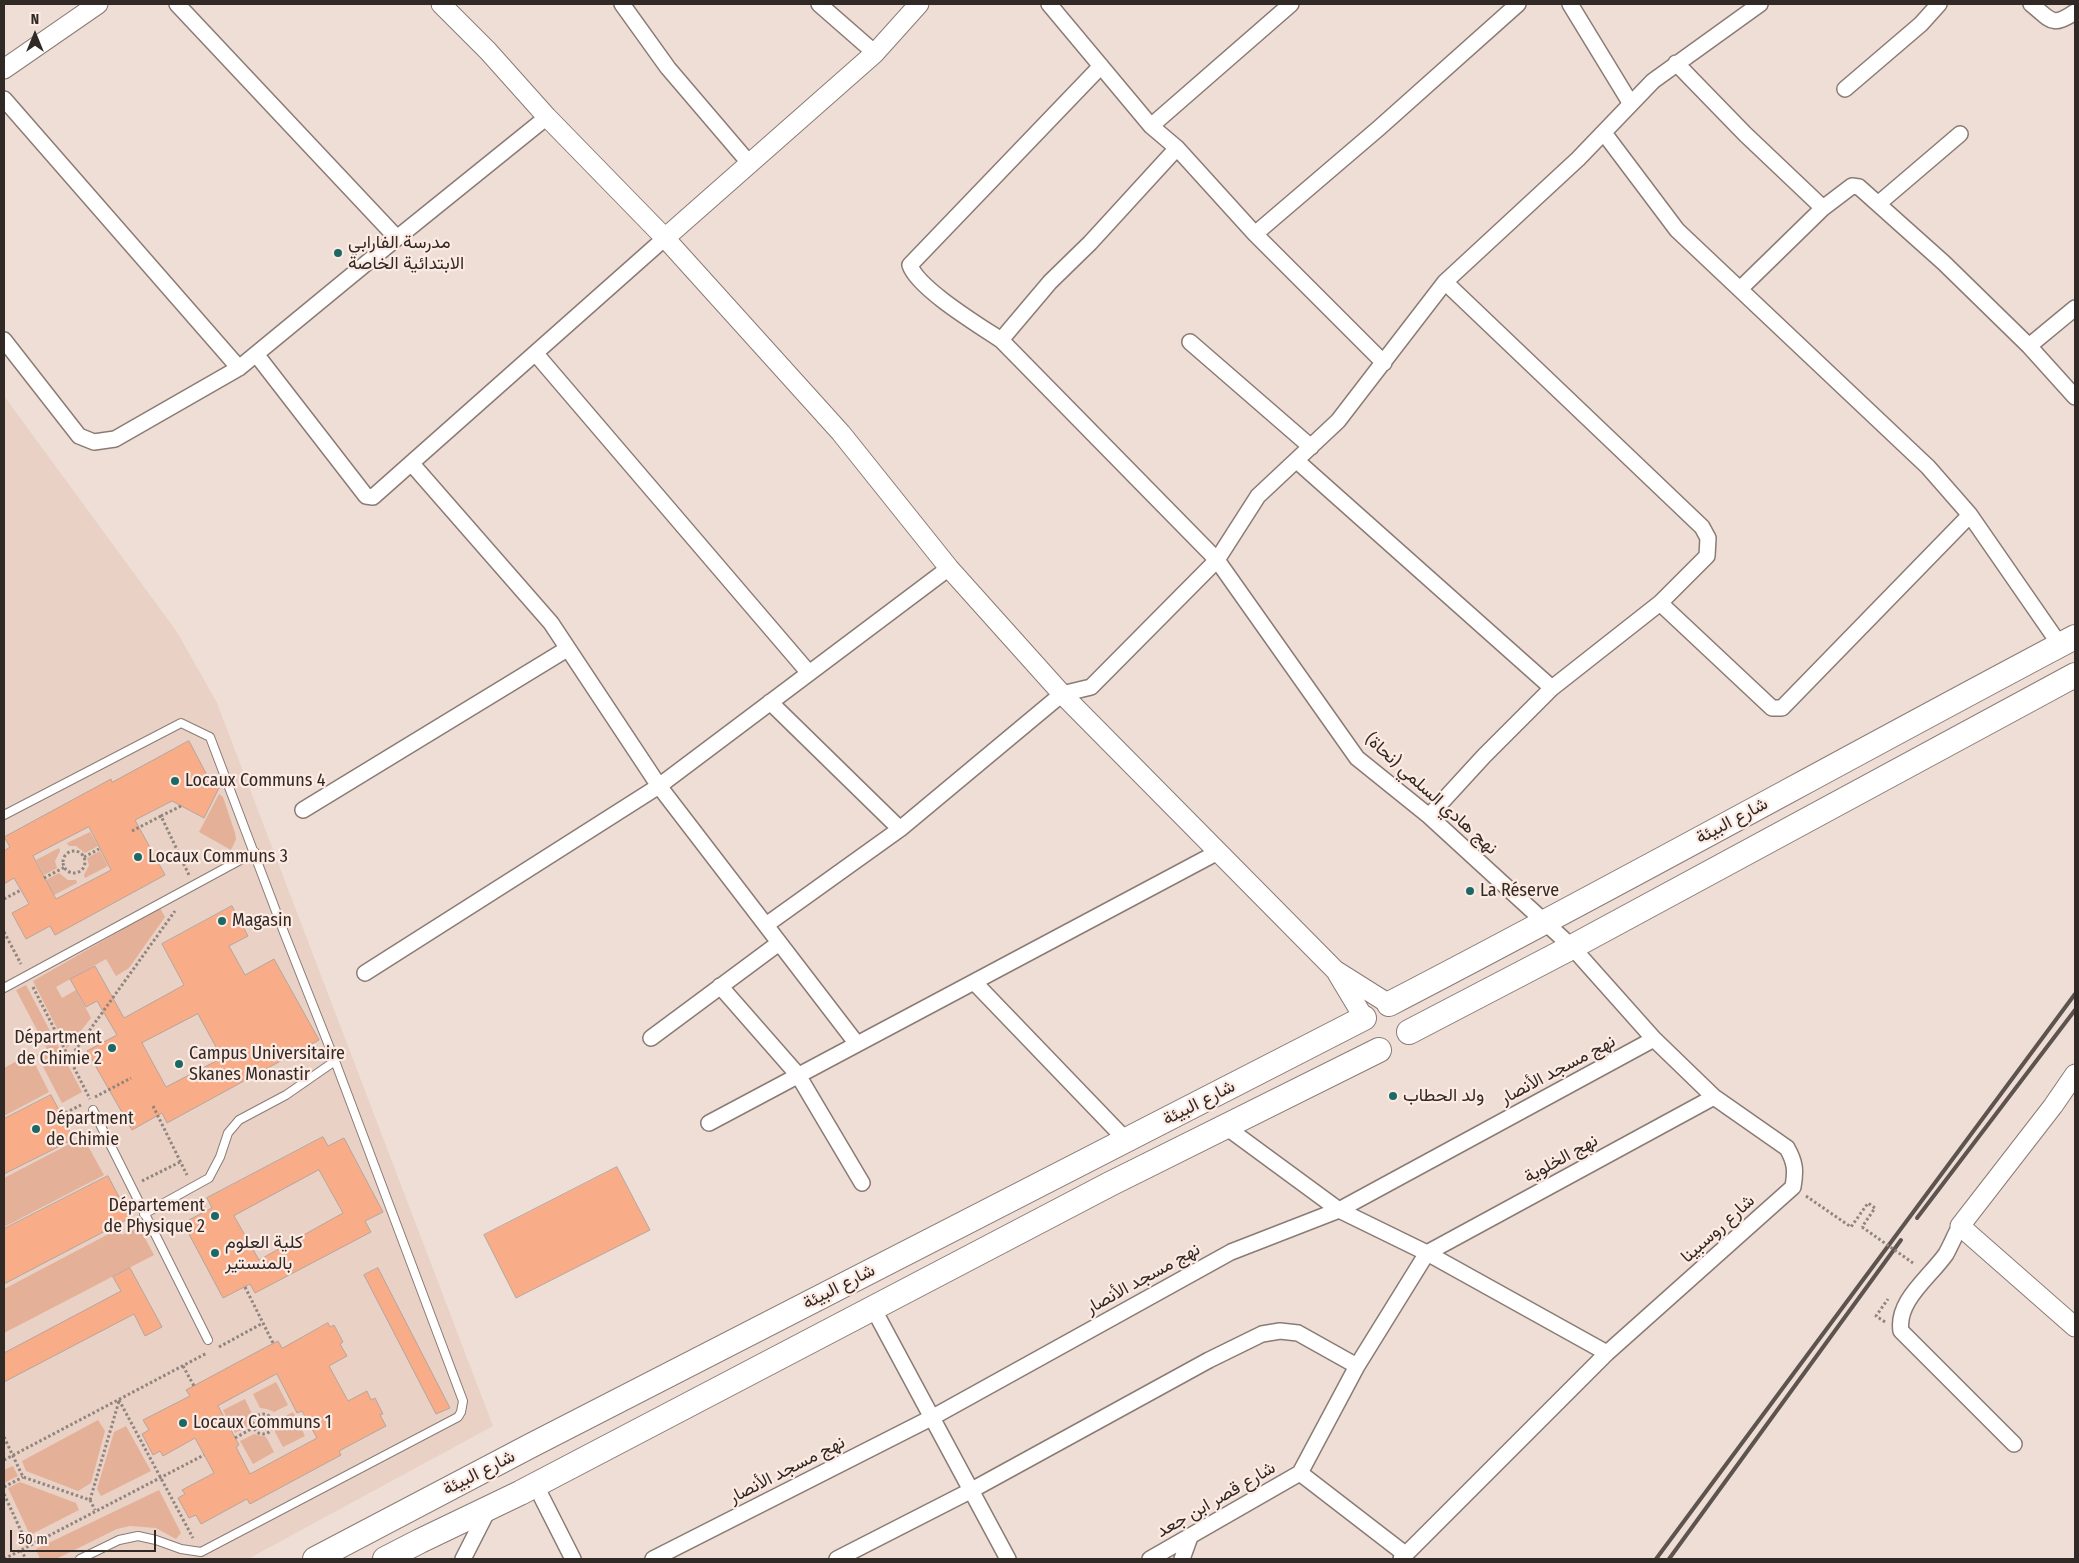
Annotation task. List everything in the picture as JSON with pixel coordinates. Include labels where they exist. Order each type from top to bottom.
[{"type":"main road","name":"شارع البيئة","points":[[316,1559],[532,1445],[1364,1018],[1374,1007],[1389,1004],[1545,924],[1662,858],[2068,641]]},
{"type":"main road","name":"شارع البيئة","points":[[385,1559],[420,1540],[535,1485],[1101,1189],[1380,1050],[1395,1049],[1406,1039],[1409,1032],[1572,947],[2075,674]]},
{"type":"main road","points":[[1389,1004],[1396,1007],[1407,1017],[1409,1032]]},
{"type":"main road","points":[[1364,1018],[1362,1026],[1366,1041],[1372,1047],[1380,1050]]},
{"type":"main road","points":[[532,1445],[535,1485]]},
{"type":"main road","points":[[500,1463],[535,1485]]},
{"type":"street","points":[[4,69],[98,4]]},
{"type":"street","points":[[177,4],[397,238]]},
{"type":"street","points":[[441,4],[488,51],[547,118],[665,238],[842,433],[948,568],[1062,694],[1335,970],[1389,1004]]},
{"type":"street","points":[[622,4],[668,68],[750,164]]},
{"type":"street","points":[[818,4],[874,53]]},
{"type":"street","points":[[256,354],[366,496],[373,497],[379,494],[874,53],[919,4]]},
{"type":"street","points":[[1049,4],[1151,126],[1177,148],[1255,234],[1384,363]]},
{"type":"street","points":[[1151,126],[1291,4]]},
{"type":"street","points":[[1255,234],[1379,128],[1518,4]]},
{"type":"street","points":[[1570,4],[1631,104]]},
{"type":"street","points":[[2031,4],[2054,21],[2062,21],[2075,12]]},
{"type":"street","points":[[766,926],[900,830],[1062,694],[1091,687],[1217,560],[1258,496],[1338,421],[1445,282],[1604,133],[1653,81],[1756,5]]},
{"type":"street","points":[[1845,89],[1914,30],[1930,7]]},
{"type":"street","points":[[1676,63],[1745,134],[1823,208]]},
{"type":"street","name":"نهج هادي السلمي (نحاة)","points":[[1101,66],[910,267],[927,286],[957,311],[1001,340],[1217,560],[1357,758],[1429,816],[1545,924]]},
{"type":"street","points":[[4,99],[239,368]]},
{"type":"street","points":[[4,340],[78,436],[94,442],[115,439],[239,368],[547,118]]},
{"type":"street","points":[[1604,133],[1677,230],[1928,468],[1970,515],[2068,641]]},
{"type":"street","points":[[1878,204],[1960,134]]},
{"type":"street","points":[[1001,340],[1050,282],[1090,243],[1177,148]]},
{"type":"street","points":[[1740,289],[1823,208],[1852,186],[1859,187],[1944,263],[2029,346],[2075,398]]},
{"type":"street","points":[[1429,816],[1484,756],[1552,688],[1660,603],[1707,556],[1708,538],[1702,526],[1445,282]]},
{"type":"street","points":[[2029,346],[2075,308]]},
{"type":"street","points":[[1190,342],[1311,447]]},
{"type":"street","points":[[536,354],[810,673]]},
{"type":"street","points":[[1297,461],[1552,688]]},
{"type":"street","points":[[412,464],[551,624],[659,786],[857,1044]]},
{"type":"street","points":[[1660,603],[1772,708],[1782,708],[1970,515]]},
{"type":"street","points":[[364,974],[659,786],[948,568]]},
{"type":"street","points":[[304,810],[567,649]]},
{"type":"street","points":[[770,702],[900,830]]},
{"type":"street","points":[[709,1123],[1218,852]]},
{"type":"street","points":[[1545,924],[1572,947],[1654,1039],[1714,1097],[1787,1148],[1794,1160],[1795,1174],[1793,1187]]},
{"type":"street","points":[[651,1038],[779,943]]},
{"type":"street","points":[[1335,970],[1364,1018]]},
{"type":"street","points":[[974,982],[1126,1140]]},
{"type":"street","points":[[720,986],[798,1075],[862,1183]]},
{"type":"street","name":"نهج مسجد الأنصار","points":[[654,1559],[933,1417],[1231,1252],[1339,1210],[1654,1039]]},
{"type":"street","points":[[2014,1444],[1900,1331],[1899,1321],[1904,1307],[1945,1254],[1960,1226],[2074,1078]]},
{"type":"street","name":"نهج الخلوية","points":[[1426,1253],[1714,1097]]},
{"type":"street","points":[[1226,1127],[1339,1210],[1426,1253],[1607,1353]]},
{"type":"street","name":"شارع روسبينا","points":[[1403,1556],[1607,1353],[1793,1187]]},
{"type":"street","points":[[1960,1226],[2075,1327]]},
{"type":"street","points":[[1403,1556],[1300,1473],[1357,1366],[1426,1253]]},
{"type":"street","points":[[873,1308],[1008,1559]]},
{"type":"street","points":[[837,1559],[970,1491],[1201,1364],[1262,1334],[1280,1331],[1298,1333],[1357,1366]]},
{"type":"street","name":"شارع قصر ابن جعد","points":[[1150,1559],[1300,1473]]},
{"type":"street","points":[[535,1485],[573,1559]]},
{"type":"street","points":[[463,1559],[489,1508]]},
{"type":"street","points":[[1182,1559],[1190,1537]]},
{"type":"lane","points":[[4,815],[181,723],[210,737],[285,935],[336,1061],[462,1395],[463,1406],[458,1417],[201,1552],[181,1549],[138,1536],[120,1540],[80,1559]]},
{"type":"lane","points":[[4,988],[255,852]]},
{"type":"lane","points":[[144,1214],[209,1178],[220,1157],[228,1133],[239,1120],[286,1095],[336,1061]]},
{"type":"lane","points":[[93,1110],[208,1340]]},
{"type":"path","points":[[132,831],[181,806]]},
{"type":"path","points":[[69,1059],[194,885],[161,816]]},
{"type":"path","points":[[84,857],[99,849]]},
{"type":"path","points":[[78,852],[84,857],[84,866],[79,871],[72,872],[65,867],[64,858],[68,853],[78,852]]},
{"type":"path","points":[[44,878],[65,867]]},
{"type":"path","points":[[4,899],[21,890]]},
{"type":"path","points":[[4,932],[90,1100]]},
{"type":"path","points":[[152,1106],[206,1211]]},
{"type":"path","points":[[130,1187],[180,1162]]},
{"type":"path","points":[[1793,1187],[1851,1227],[1868,1203],[1875,1208],[1862,1227],[1913,1263]]},
{"type":"path","points":[[244,1286],[273,1343]]},
{"type":"path","points":[[4,1460],[263,1324]]},
{"type":"path","points":[[183,1366],[194,1386]]},
{"type":"path","points":[[119,1400],[201,1552]]},
{"type":"path","points":[[95,1510],[90,1500],[119,1400]]},
{"type":"path","points":[[263,1414],[271,1418],[273,1425],[267,1433],[258,1433],[253,1428],[253,1421],[256,1416],[263,1414]]},
{"type":"path","points":[[235,1438],[253,1428]]},
{"type":"path","points":[[4,1437],[23,1477]]},
{"type":"path","points":[[4,1559],[204,1455]]},
{"type":"path","points":[[4,1487],[23,1477],[90,1500]]},
{"type":"path","points":[[4,1494],[28,1546]]},
{"type":"path","points":[[21,1550],[26,1559]]},
{"type":"shaded area","name":"Campus Universitaire Skanes Monastir","points":[[4,396],[177,632],[217,703],[493,1426],[248,1559],[4,1559]]},
{"type":"shaded area","points":[[219,794],[223,797],[235,833],[236,839],[231,850],[199,832]]},
{"type":"shaded area","points":[[90,832],[98,846],[85,853],[76,846],[69,846],[67,843]]},
{"type":"shaded area","points":[[59,848],[60,851],[55,861],[57,868],[44,875],[36,860]]},
{"type":"shaded area","points":[[100,851],[108,866],[85,878],[84,875],[89,865],[87,858]]},
{"type":"shaded area","points":[[59,873],[68,880],[76,880],[77,883],[54,895],[46,880]]},
{"type":"shaded area","points":[[160,908],[165,917],[129,968],[116,976],[106,959],[56,987],[62,998],[76,990],[91,1018],[67,1048],[33,981]]},
{"type":"shaded area","points":[[26,985],[82,1092],[62,1103],[37,1055],[47,1049],[16,990]]},
{"type":"shaded area","points":[[30,1054],[49,1092],[4,1116],[4,1068]]},
{"type":"shaded area","points":[[83,1137],[104,1175],[4,1227],[4,1178]]},
{"type":"shaded area","points":[[139,1227],[154,1255],[4,1333],[4,1289],[118,1229],[122,1235]]},
{"type":"shaded area","points":[[276,1382],[288,1405],[274,1412],[260,1408],[253,1394]]},
{"type":"shaded area","points":[[245,1399],[252,1414],[249,1426],[235,1433],[223,1410]]},
{"type":"shaded area","points":[[293,1412],[305,1436],[283,1447],[275,1432],[278,1420]]},
{"type":"shaded area","points":[[98,1420],[105,1431],[91,1483],[78,1491],[26,1471],[22,1461]]},
{"type":"shaded area","points":[[126,1426],[151,1471],[101,1496],[97,1489],[114,1432]]},
{"type":"shaded area","points":[[254,1434],[266,1437],[274,1452],[253,1464],[240,1441]]},
{"type":"shaded area","points":[[13,1466],[18,1476],[4,1483],[4,1470]]},
{"type":"shaded area","points":[[20,1482],[76,1503],[79,1510],[30,1535],[8,1488]]},
{"type":"shaded area","points":[[159,1490],[181,1533],[176,1539],[156,1528],[130,1526],[117,1529],[56,1559],[40,1559],[36,1549]]},
{"type":"building","name":"Locaux Communs 3","points":[[189,741],[210,781],[220,786],[204,818],[172,801],[135,820],[165,875],[55,935],[50,926],[26,939],[12,913],[29,904],[14,878],[4,884],[4,851],[10,847],[4,837],[111,779],[112,782]],"holes":[[[89,827],[111,870],[56,899],[33,856]]]},
{"type":"building","points":[[232,906],[248,936],[229,946],[245,975],[274,959],[319,1040],[167,1123],[162,1113],[132,1130],[87,1051],[117,1035],[97,1001],[86,1007],[70,979],[95,966],[124,1018],[184,985],[162,944]],"holes":[[[198,1014],[222,1058],[166,1087],[142,1043]]]},
{"type":"building","name":"Départment de Chimie","points":[[51,1095],[74,1139],[4,1174],[4,1119]]},
{"type":"building","name":"Département de Physique 2","points":[[323,1137],[328,1146],[344,1138],[383,1212],[365,1221],[371,1232],[255,1293],[250,1284],[223,1298],[183,1223],[212,1208],[207,1198]],"holes":[[[319,1170],[343,1213],[259,1260],[234,1216]]]},
{"type":"building","points":[[617,1167],[650,1230],[516,1298],[484,1235]]},
{"type":"building","points":[[108,1176],[130,1218],[4,1284],[4,1229]]},
{"type":"building","points":[[130,1268],[162,1327],[145,1336],[134,1314],[4,1382],[4,1353],[121,1291],[113,1277]]},
{"type":"building","points":[[378,1268],[450,1408],[436,1414],[364,1275]]},
{"type":"building","name":"Locaux Communs 1","points":[[328,1323],[330,1327],[334,1325],[343,1342],[340,1344],[347,1356],[329,1366],[348,1401],[367,1391],[371,1400],[375,1398],[383,1414],[380,1415],[386,1426],[339,1451],[341,1455],[250,1504],[247,1499],[201,1524],[196,1515],[189,1518],[178,1498],[185,1494],[182,1490],[214,1473],[195,1438],[163,1456],[160,1451],[153,1455],[142,1434],[149,1430],[143,1420],[190,1396],[186,1390],[268,1346],[278,1341],[282,1348]],"holes":[[[277,1374],[297,1413],[302,1411],[317,1438],[250,1474],[236,1447],[239,1445],[218,1406]]]},
{"type":"railway","points":[[1656,1559],[2075,994]]},
{"type":"railway","points":[[1917,1218],[2075,1010]]},
{"type":"railway","points":[[1669,1559],[1901,1240]]},
{"type":"place","name":"مدرسة الفارابي الابتدائية الخاصة","points":[[338,253]]},
{"type":"place","name":"Locaux Communs 4","points":[[175,781]]},
{"type":"place","name":"Locaux Communs 3","points":[[138,857]]},
{"type":"place","name":"La Réserve","points":[[1470,891]]},
{"type":"place","name":"Magasin","points":[[222,921]]},
{"type":"place","name":"Départment de Chimie 2","points":[[112,1048]]},
{"type":"place","name":"Campus Universitaire Skanes Monastir","points":[[179,1064]]},
{"type":"place","name":"ولد الحطاب","points":[[1393,1096]]},
{"type":"place","name":"Départment de Chimie","points":[[36,1129]]},
{"type":"place","name":"Département de Physique 2","points":[[215,1216]]},
{"type":"place","name":"كلية العلوم بالمنستير","points":[[215,1253]]},
{"type":"place","name":"Locaux Communs 1","points":[[183,1423]]}]
